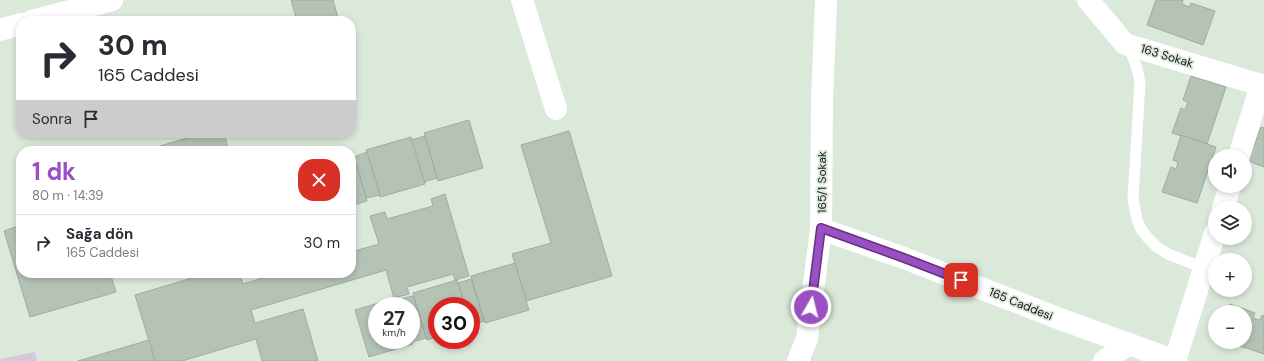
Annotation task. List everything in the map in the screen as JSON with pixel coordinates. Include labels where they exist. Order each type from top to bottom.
[{"type":"street","points":[[51,16],[112,0]]},
{"type":"street","points":[[522,0],[556,109]]},
{"type":"street","name":"165/1 Sokak","points":[[798,361],[807,338],[821,228],[822,100],[826,0]]},
{"type":"street","name":"163 Sokak","points":[[1088,0],[1125,44],[1263,85]]},
{"type":"street","points":[[0,30],[16,25]]},
{"type":"street","points":[[1241,149],[1263,85]]},
{"type":"street","name":"165 Caddesi","points":[[821,228],[1175,361]]},
{"type":"street","points":[[1175,361],[1211,245]]},
{"type":"street","points":[[1104,361],[1129,344]]},
{"type":"lane","points":[[1125,44],[1134,59],[1140,83],[1133,199],[1137,220],[1145,234],[1157,247],[1168,254],[1204,268]]},
{"type":"shaded area","points":[[35,352],[37,361],[0,361],[0,359]]},
{"type":"building","points":[[291,0],[333,0],[338,16],[296,16]]},
{"type":"building","points":[[1156,0],[1183,0],[1182,4],[1189,7],[1191,3],[1215,11],[1203,45],[1147,25]]},
{"type":"building","points":[[1191,76],[1226,87],[1207,144],[1172,133],[1181,108],[1185,110],[1188,102],[1183,100]]},
{"type":"building","points":[[469,120],[483,168],[438,181],[424,133]]},
{"type":"building","points":[[1261,127],[1264,128],[1264,167],[1252,162],[1252,151]]},
{"type":"building","points":[[569,131],[612,276],[526,301],[512,254],[551,243],[521,145]]},
{"type":"building","points":[[1181,135],[1216,147],[1215,149],[1208,149],[1208,171],[1197,203],[1162,192],[1171,167],[1176,169],[1178,162],[1173,160]]},
{"type":"building","points":[[425,136],[437,178],[424,182],[411,140]]},
{"type":"building","points":[[411,137],[425,184],[380,197],[366,150]]},
{"type":"building","points":[[187,138],[225,138],[228,146],[160,146]]},
{"type":"building","points":[[367,152],[380,195],[366,198],[356,164],[356,156]]},
{"type":"building","points":[[356,164],[367,201],[356,204]]},
{"type":"building","points":[[445,194],[469,276],[455,280],[453,274],[407,287],[409,294],[394,297],[386,270],[251,310],[255,323],[303,309],[318,361],[262,361],[256,339],[182,361],[155,361],[135,295],[192,278],[241,278],[243,284],[263,278],[356,278],[356,251],[379,244],[370,216],[385,212],[387,219],[433,206],[431,199]]},
{"type":"building","points":[[16,227],[16,271],[4,231]]},
{"type":"building","points":[[515,263],[529,310],[485,323],[480,306],[480,297],[477,297],[471,276]]},
{"type":"building","points":[[18,278],[112,278],[116,292],[30,317]]},
{"type":"building","points":[[471,279],[477,297],[462,297],[458,283]]},
{"type":"building","points":[[457,280],[462,297],[428,297],[427,340],[420,316],[420,297],[414,297],[413,293]]},
{"type":"building","points":[[368,306],[368,349],[396,349],[369,357],[355,310]]},
{"type":"building","points":[[480,308],[484,321],[480,322]]},
{"type":"building","points":[[1252,312],[1255,313],[1253,318],[1260,320],[1262,315],[1264,316],[1264,354],[1249,349],[1252,349]]},
{"type":"building","points":[[420,319],[426,338],[420,340]]},
{"type":"building","points":[[149,340],[155,361],[78,361]]},
{"type":"route","points":[[811,307],[821,228],[961,280]]}]
